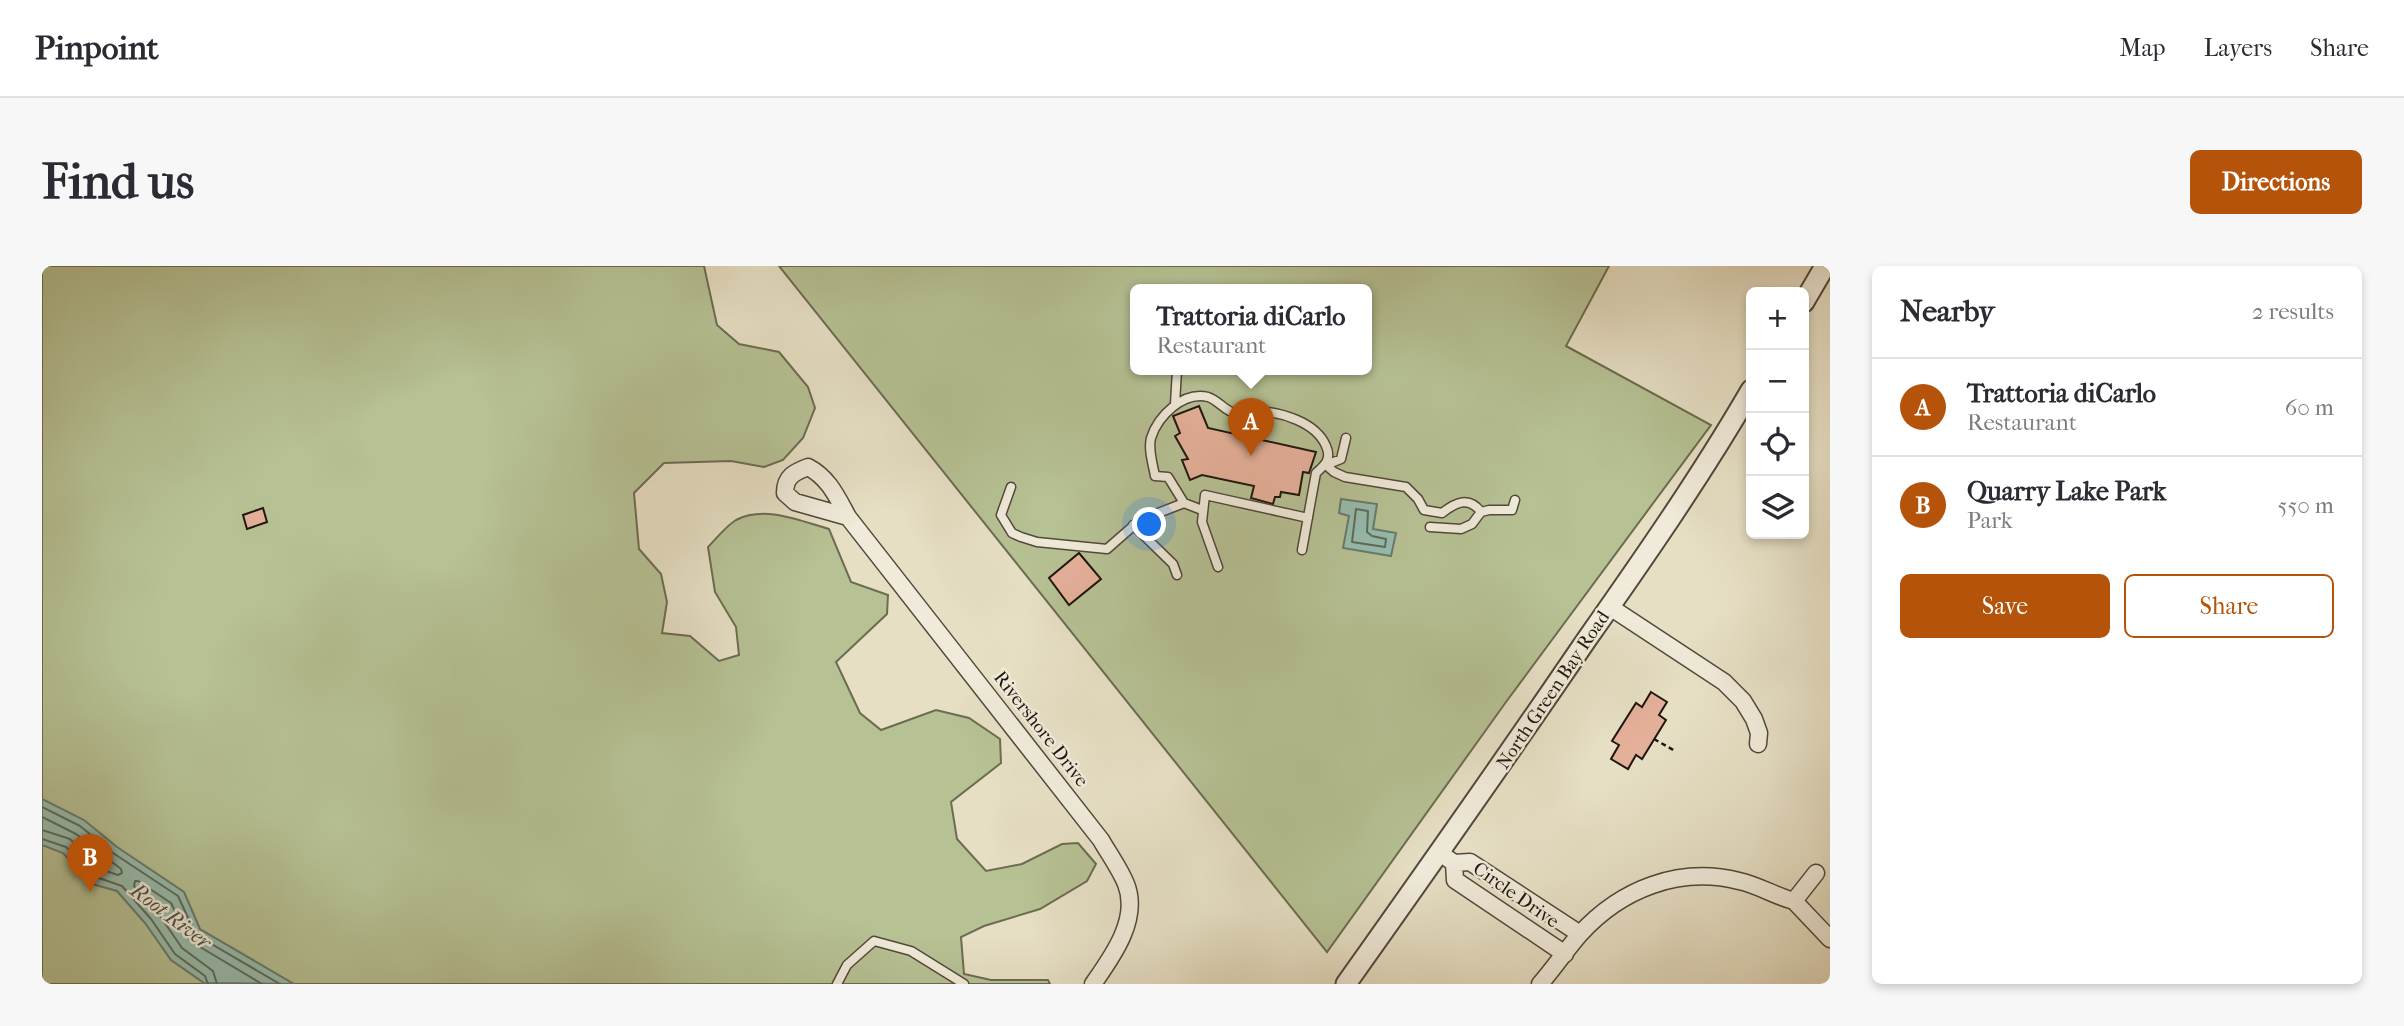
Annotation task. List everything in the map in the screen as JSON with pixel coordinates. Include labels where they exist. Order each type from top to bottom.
[{"type":"street","points":[[1809,293],[1825,266]]},
{"type":"street","name":"North Green Bay Road","points":[[1346,984],[1447,858],[1681,502],[1746,398]]},
{"type":"street","name":"Rivershore Drive","points":[[848,517],[1101,840],[1127,885],[1129,912],[1119,944],[1093,984]]},
{"type":"street","points":[[1610,607],[1724,682],[1743,701],[1754,719],[1759,733],[1758,744]]},
{"type":"street","name":"Circle Drive","points":[[1565,954],[1455,880],[1447,858],[1470,862],[1580,934]]},
{"type":"street","points":[[1794,901],[1816,873]]},
{"type":"street","points":[[1540,984],[1580,934],[1613,904],[1644,887],[1690,875],[1739,881],[1794,901],[1830,939]]},
{"type":"lane","points":[[1175,404],[1177,375]]},
{"type":"lane","points":[[1202,510],[1184,503],[1168,477],[1155,476],[1150,449],[1151,439],[1161,421],[1175,404],[1193,397],[1208,397],[1233,413],[1256,411],[1304,423],[1322,439],[1327,448],[1326,465]]},
{"type":"lane","points":[[1302,550],[1316,473],[1341,459],[1346,438]]},
{"type":"lane","points":[[1326,465],[1345,477],[1406,487],[1424,510],[1442,513],[1452,505],[1467,502],[1473,503],[1481,512]]},
{"type":"lane","points":[[1011,487],[1001,515],[1012,533],[1037,542],[1107,549],[1133,525],[1150,514],[1184,503]]},
{"type":"lane","points":[[1218,567],[1202,522],[1205,495],[1308,518]]},
{"type":"lane","points":[[1430,527],[1461,529],[1472,524],[1481,512],[1512,510],[1515,500]]},
{"type":"lane","points":[[1133,525],[1173,564],[1177,575]]},
{"type":"lane","points":[[837,984],[847,965],[874,941],[911,951],[964,984]]},
{"type":"path","points":[[1654,739],[1675,751]]},
{"type":"shaded area","points":[[42,266],[704,266],[717,325],[739,344],[779,352],[808,387],[815,408],[803,438],[783,460],[764,467],[731,461],[664,463],[634,493],[639,549],[661,574],[667,602],[662,633],[690,636],[719,661],[739,655],[736,627],[715,592],[708,547],[736,520],[759,514],[782,516],[829,529],[851,582],[888,595],[887,614],[836,662],[860,713],[881,730],[936,710],[969,718],[1000,739],[1001,763],[951,802],[957,839],[986,871],[1022,864],[1062,844],[1078,843],[1096,864],[1087,881],[1040,909],[984,926],[961,937],[964,974],[991,980],[1048,980],[1050,984],[42,984]]},
{"type":"shaded area","points":[[779,266],[1609,266],[1566,346],[1711,425],[1506,702],[1327,952]]},
{"type":"water","points":[[1341,499],[1377,504],[1373,529],[1396,533],[1391,556],[1343,548],[1349,516],[1339,513]]},
{"type":"water","name":"Root River","points":[[42,799],[84,820],[117,847],[184,892],[200,929],[294,984],[204,983],[171,960],[145,923],[117,891],[92,884],[63,853],[42,845]]},
{"type":"building","points":[[1199,406],[1208,428],[1316,452],[1309,473],[1303,472],[1299,495],[1281,492],[1280,497],[1275,497],[1273,504],[1251,498],[1254,486],[1202,475],[1190,480],[1182,460],[1188,459],[1175,436],[1180,433],[1173,416]]},
{"type":"building","points":[[263,508],[267,522],[247,529],[243,515]]},
{"type":"building","points":[[1079,553],[1101,579],[1069,605],[1049,578]]},
{"type":"building","points":[[1651,692],[1667,702],[1659,715],[1666,720],[1642,759],[1636,755],[1628,769],[1611,759],[1619,745],[1612,741],[1636,703],[1642,707]]},
{"type":"place","name":"Trattoria diCarlo","points":[[1251,456]]},
{"type":"place","name":"Quarry Lake Park","points":[[90,892]]}]
